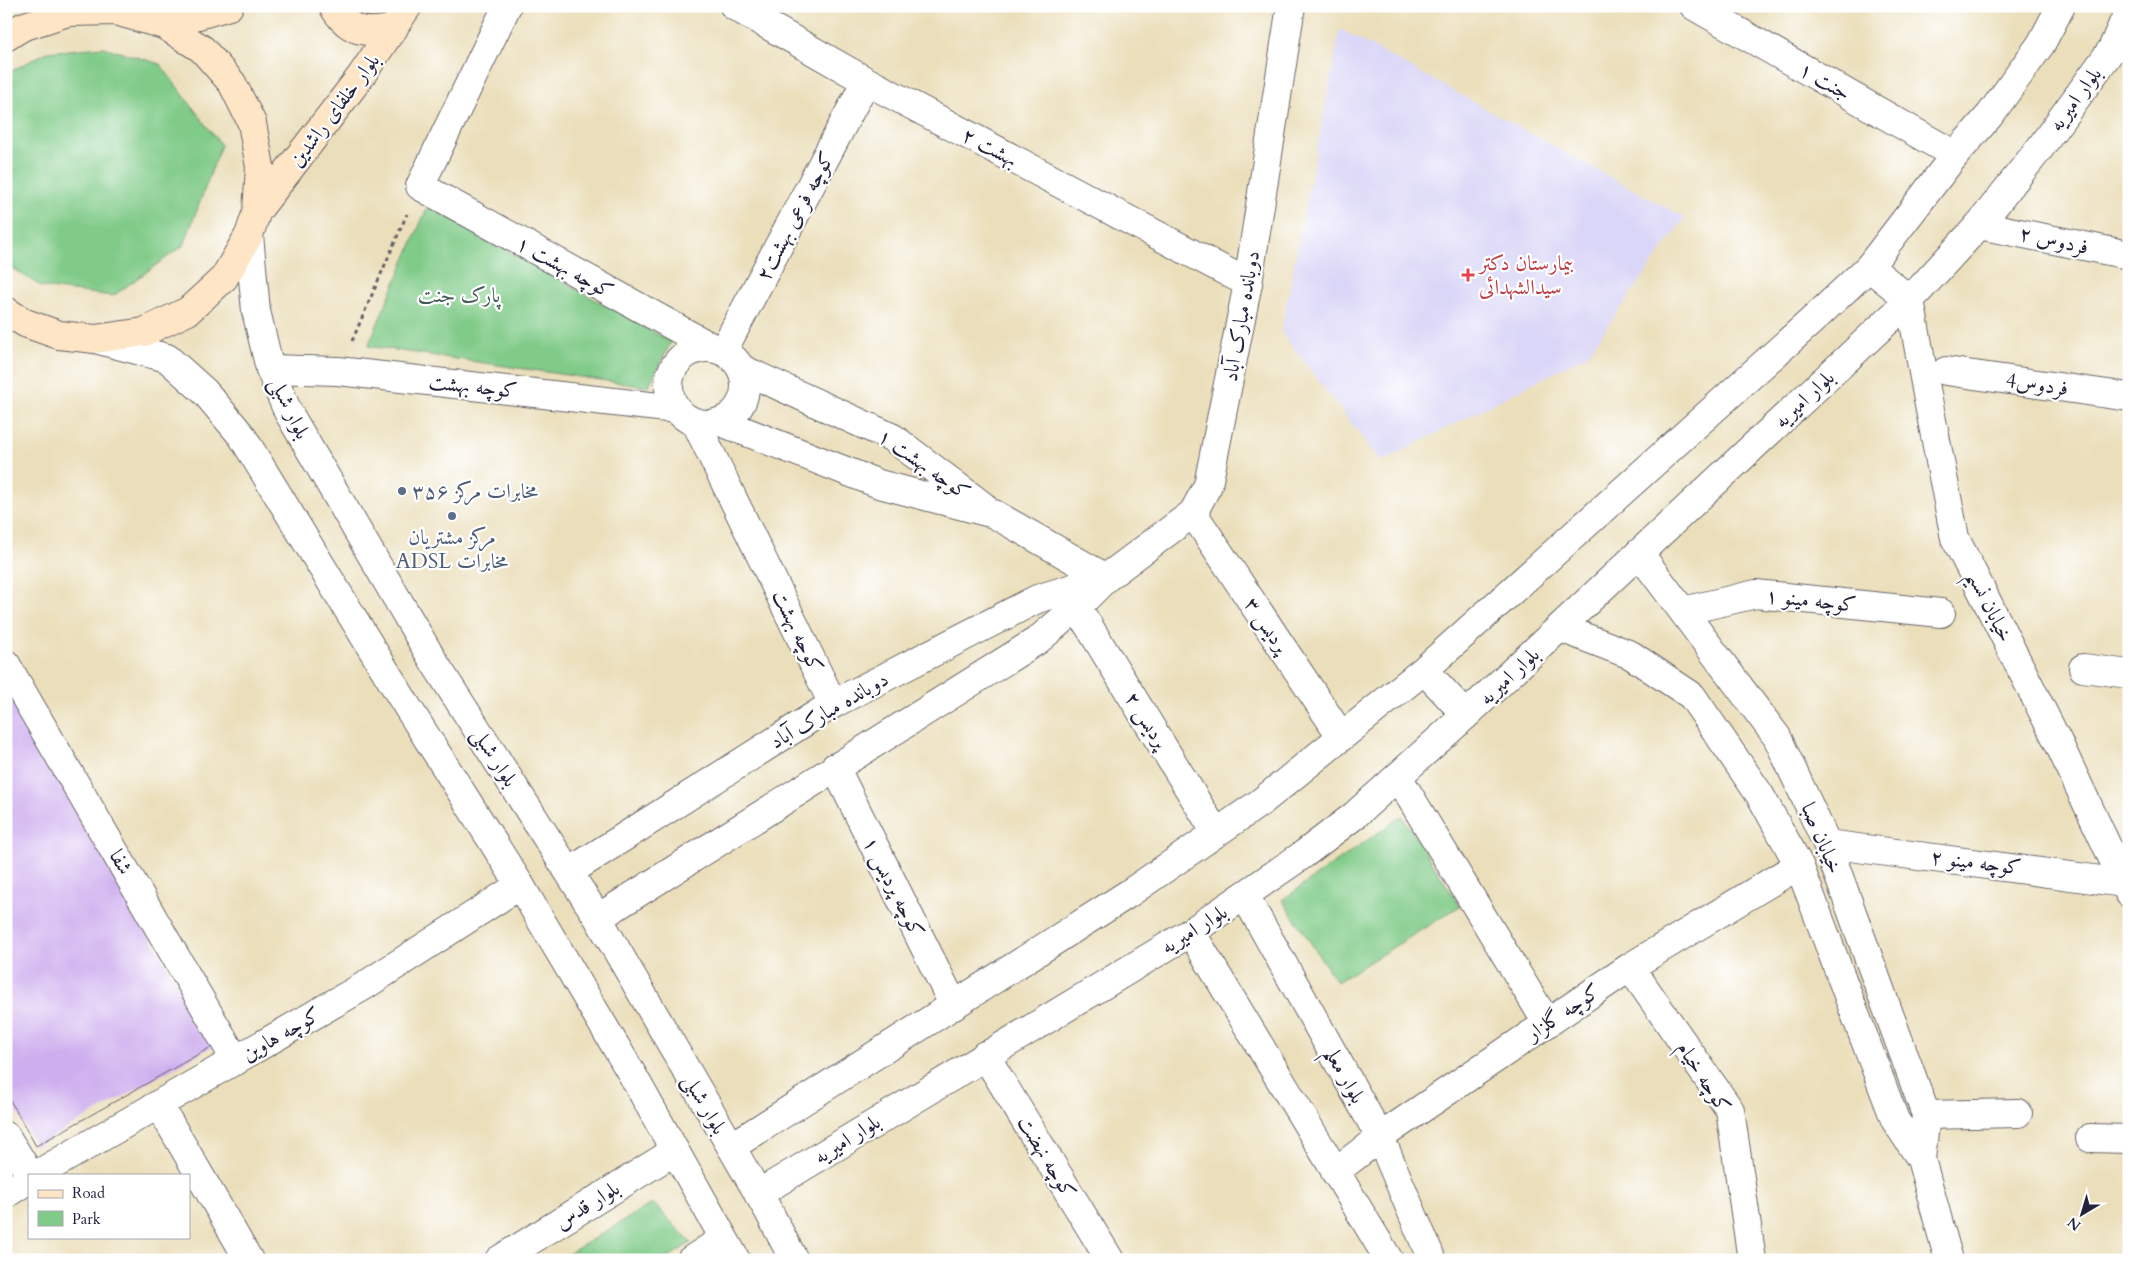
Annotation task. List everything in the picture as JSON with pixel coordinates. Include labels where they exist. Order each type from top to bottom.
[{"type":"main road","points":[[164,25],[229,6]]},
{"type":"main road","points":[[333,6],[341,19],[357,30],[375,33],[401,17]]},
{"type":"main road","points":[[6,37],[22,27],[68,12],[110,9],[164,25],[202,49],[232,83],[252,122],[260,166],[253,223]]},
{"type":"main road","name":"بلوار خلفای راشدین","points":[[12,318],[59,335],[95,339],[144,332],[188,311],[224,278],[253,223],[361,76],[401,17]]},
{"type":"street","points":[[420,186],[507,6]]},
{"type":"street","name":"بهشت ۲","points":[[734,6],[866,81],[1248,283]]},
{"type":"street","name":"دوبانده مبارک آباد","points":[[598,918],[834,767],[1038,640],[1106,578],[1192,513],[1208,486],[1248,283],[1291,6]]},
{"type":"street","name":"جنت ۱","points":[[1694,6],[1955,155]]},
{"type":"street","points":[[730,1147],[1128,894],[1261,802],[1424,670],[1869,267],[1955,155],[1990,115],[2041,44],[2061,6]]},
{"type":"street","name":"بلوار امیریه","points":[[758,1194],[1191,932],[1245,896],[1355,815],[1561,628],[1910,300],[1979,225],[2120,47],[2129,10]]},
{"type":"street","name":"کوچه فرعی بهشت۲","points":[[726,356],[866,81]]},
{"type":"street","name":"کوچه بهشت ۱","points":[[420,186],[726,356],[893,438],[994,514]]},
{"type":"street","name":"بلوار شبلی","points":[[253,223],[256,311],[270,369],[288,412],[434,662],[598,918],[758,1194],[794,1260]]},
{"type":"street","name":"فردوس ۲","points":[[1979,225],[2129,255]]},
{"type":"street","points":[[1869,267],[1910,300]]},
{"type":"street","name":"خیابان نسیم","points":[[1910,300],[1955,538],[2058,742],[2126,888]]},
{"type":"street","points":[[95,339],[167,358],[205,392],[242,436],[405,703],[520,885],[676,1150],[730,1250],[690,1260]]},
{"type":"street","points":[[698,418],[732,416],[740,406],[745,394],[746,381],[726,356],[698,348],[686,353],[677,361],[671,373],[669,384],[670,397],[698,418],[879,484],[994,514],[1106,578]]},
{"type":"street","name":"کوچه بهشت","points":[[270,369],[338,372],[698,418],[833,704]]},
{"type":"street","name":"فردوس4","points":[[1946,371],[2129,397]]},
{"type":"street","name":"پردیس ۳","points":[[1192,513],[1341,736]]},
{"type":"street","name":"خیابان صبا","points":[[1639,553],[1777,738],[1827,844],[1926,1115],[1921,1159]]},
{"type":"street","name":"دوبانده مبارک آباد","points":[[569,872],[833,704],[1037,599],[1106,578]]},
{"type":"street","name":"کوچه مینو ۱","points":[[1683,611],[1756,594],[1941,613]]},
{"type":"street","name":"پردیس ۲","points":[[1076,607],[1216,833]]},
{"type":"street","name":"خیابان صبا","points":[[1561,628],[1631,655],[1692,696],[1760,794],[1799,865],[1894,1120],[1921,1159],[1949,1260]]},
{"type":"street","name":"شفا","points":[[6,664],[236,1060]]},
{"type":"street","points":[[2083,668],[2129,674]]},
{"type":"street","points":[[1424,670],[1466,715]]},
{"type":"street","name":"کوچه پردیس ۱","points":[[834,767],[954,1006]]},
{"type":"street","points":[[1398,777],[1547,1023]]},
{"type":"street","name":"کوچه مینو ۲","points":[[1827,844],[2126,888]]},
{"type":"street","name":"کوچه گلزار","points":[[1336,1172],[1380,1137],[1630,966],[1799,865]]},
{"type":"street","name":"کوچه هاوین","points":[[38,1174],[364,986],[520,885]]},
{"type":"street","name":"بلوار معلم","points":[[1245,896],[1380,1137],[1432,1260]]},
{"type":"street","points":[[1191,932],[1389,1260]]},
{"type":"street","name":"کوچه خیام","points":[[1630,966],[1730,1110],[1752,1260]]},
{"type":"street","name":"کوچه نهضت","points":[[985,1055],[1110,1260]]},
{"type":"street","points":[[159,1105],[248,1260]]},
{"type":"street","points":[[1926,1115],[2018,1113]]},
{"type":"street","points":[[6,1136],[29,1174]]},
{"type":"street","points":[[2090,1138],[2129,1139]]},
{"type":"street","name":"بلوار قدس","points":[[498,1260],[676,1150]]},
{"type":"street","points":[[6,1194],[28,1180]]},
{"type":"path","points":[[338,372],[420,186]]},
{"type":"shaded area","name":"بیمارستان دکتر سیدالشهدائی","points":[[1340,29],[1685,218],[1587,355],[1381,462],[1281,332]]},
{"type":"green space","points":[[103,47],[160,64],[221,145],[184,245],[113,296],[42,287],[6,264],[6,74],[47,52]]},
{"type":"green space","name":"پارک جنت","points":[[428,206],[671,342],[648,387],[368,346]]},
{"type":"green space","points":[[1402,816],[1460,906],[1337,982],[1282,900]]},
{"type":"green space","points":[[653,1203],[691,1243],[664,1260],[558,1260]]},
{"type":"building","points":[[6,686],[213,1046],[36,1146],[6,1093]]},
{"type":"place","name":"بیمارستان دکتر سیدالشهدائی","points":[[1468,275]]},
{"type":"place","name":"مخابرات مرکز ۳۵۶","points":[[402,491]]},
{"type":"place","name":"مرکز مشتریان ADSL مخابرات","points":[[452,516]]}]
